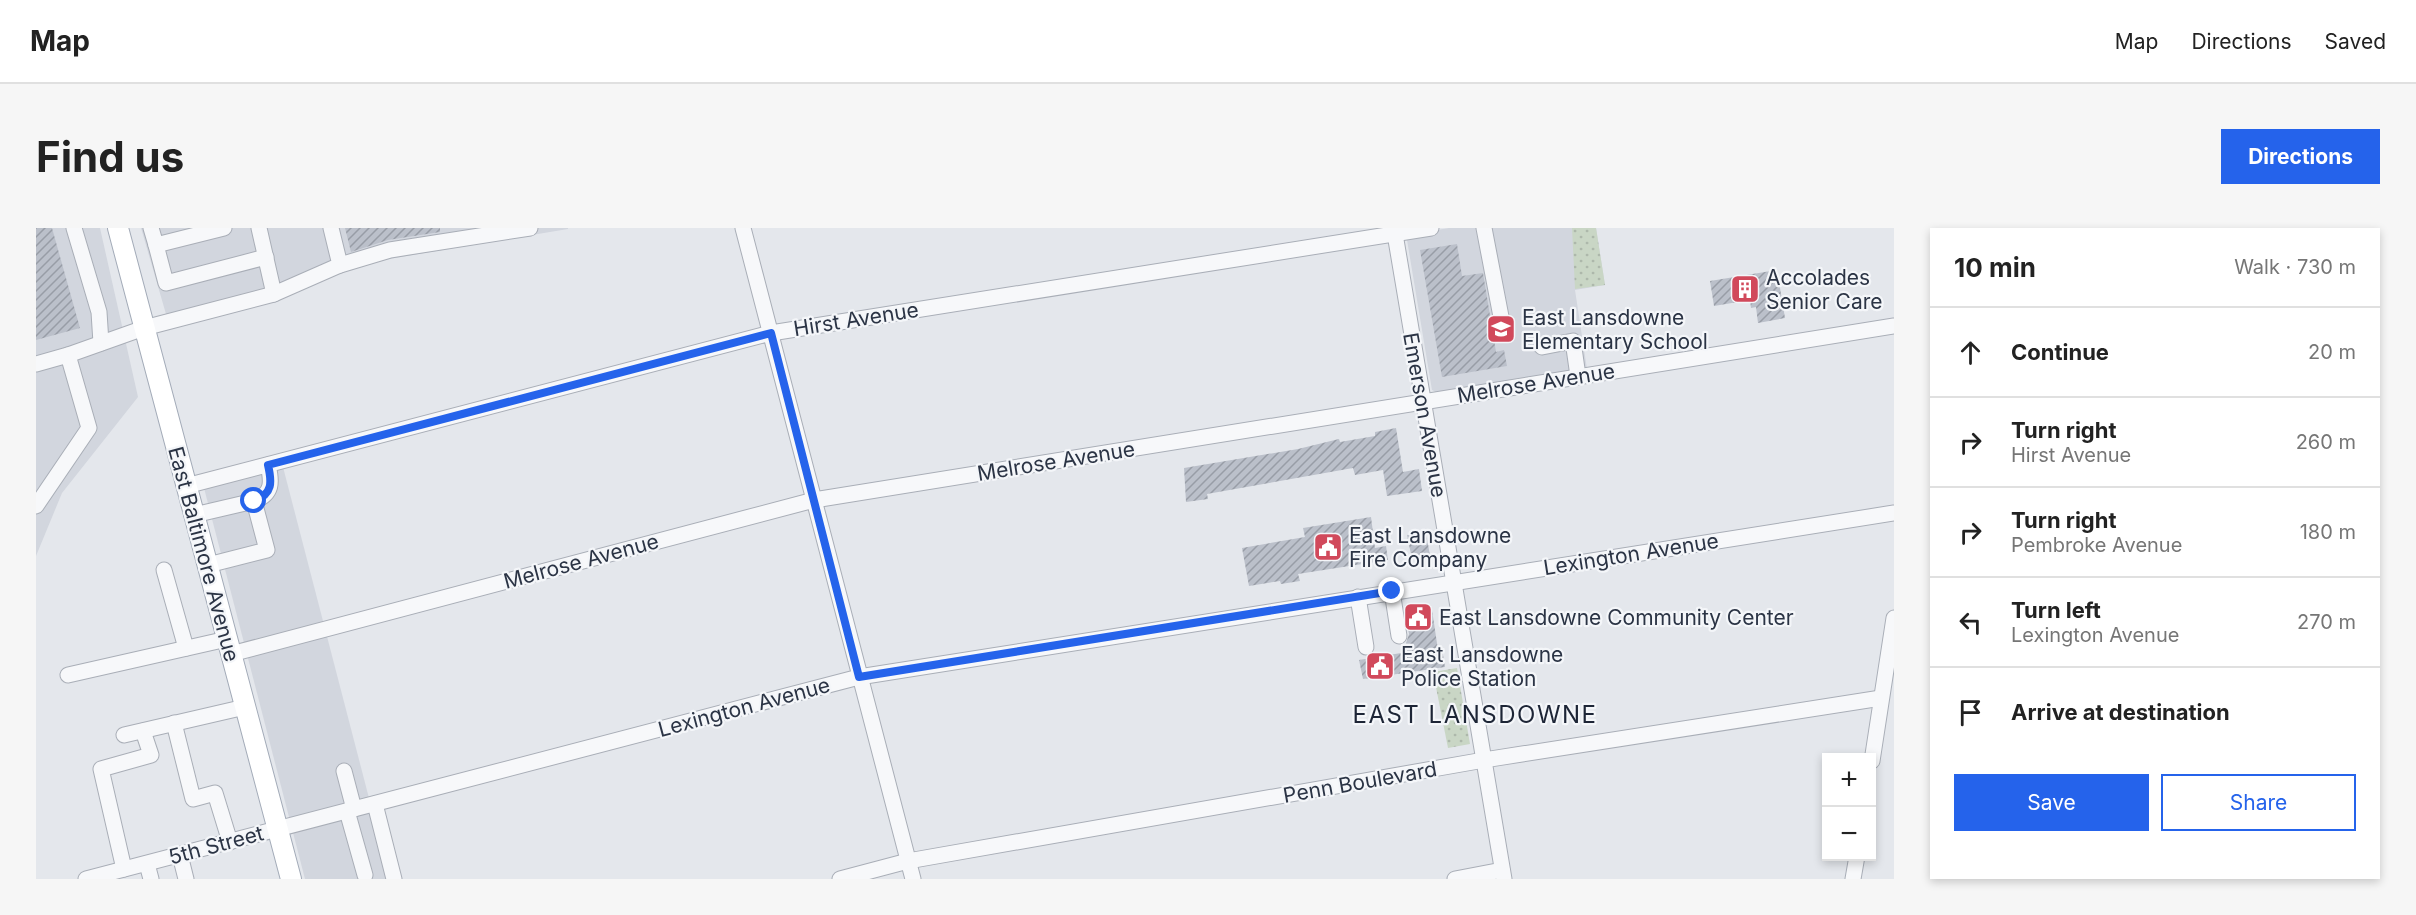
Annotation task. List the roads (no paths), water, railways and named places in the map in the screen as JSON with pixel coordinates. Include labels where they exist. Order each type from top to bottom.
[{"type":"main road","name":"East Baltimore Avenue","points":[[118,228],[291,879]]},
{"type":"street","points":[[74,228],[99,312],[101,343]]},
{"type":"street","points":[[154,236],[186,228]]},
{"type":"street","points":[[154,236],[224,228]]},
{"type":"street","points":[[259,228],[274,294]]},
{"type":"street","points":[[331,228],[340,265]]},
{"type":"street","points":[[36,364],[144,328],[274,294],[340,265],[390,250],[476,232],[530,228]]},
{"type":"street","points":[[743,228],[913,879]]},
{"type":"street","name":"Hirst Avenue","points":[[186,486],[771,333],[1431,228]]},
{"type":"street","points":[[1484,228],[1503,327]]},
{"type":"street","name":"Emerson Avenue","points":[[1395,234],[1503,874]]},
{"type":"street","points":[[154,236],[166,283],[266,257]]},
{"type":"street","name":"Melrose Avenue","points":[[68,675],[186,648],[229,646],[813,500],[1422,400],[1894,326]]},
{"type":"street","points":[[1542,347],[1573,341],[1578,376]]},
{"type":"street","points":[[36,506],[89,428],[68,355]]},
{"type":"street","points":[[194,515],[264,498],[270,489],[272,480],[268,465]]},
{"type":"street","points":[[208,566],[267,550],[254,501]]},
{"type":"street","name":"Lexington Avenue","points":[[278,829],[859,677],[1894,513]]},
{"type":"street","points":[[164,570],[186,648]]},
{"type":"street","points":[[1392,591],[1399,636]]},
{"type":"street","points":[[1358,597],[1366,648]]},
{"type":"street","points":[[1873,753],[1894,618]]},
{"type":"street","name":"Penn Boulevard","points":[[840,879],[908,861],[1484,760],[1881,698]]},
{"type":"street","points":[[124,735],[245,707]]},
{"type":"street","points":[[174,723],[193,799],[215,793],[230,842]]},
{"type":"street","points":[[124,869],[101,770],[151,755],[143,730]]},
{"type":"street","points":[[344,771],[350,810],[365,875]]},
{"type":"street","points":[[375,804],[394,879]]},
{"type":"street","name":"5th Street","points":[[86,879],[278,829]]},
{"type":"street","points":[[180,855],[186,879]]},
{"type":"street","points":[[1853,879],[1856,861]]},
{"type":"street","points":[[147,864],[150,879]]},
{"type":"street","points":[[1455,879],[1503,874]]},
{"type":"place","name":"Accolades Senior Care","points":[[1745,289]]},
{"type":"place","name":"East Lansdowne Elementary School","points":[[1501,329]]},
{"type":"place","name":"East Lansdowne Fire Company","points":[[1328,547]]},
{"type":"place","name":"East Lansdowne Community Center","points":[[1418,617]]},
{"type":"place","name":"East Lansdowne Police Station","points":[[1380,666]]},
{"type":"district","name":"EAST LANSDOWNE","points":[[1475,714]]}]
